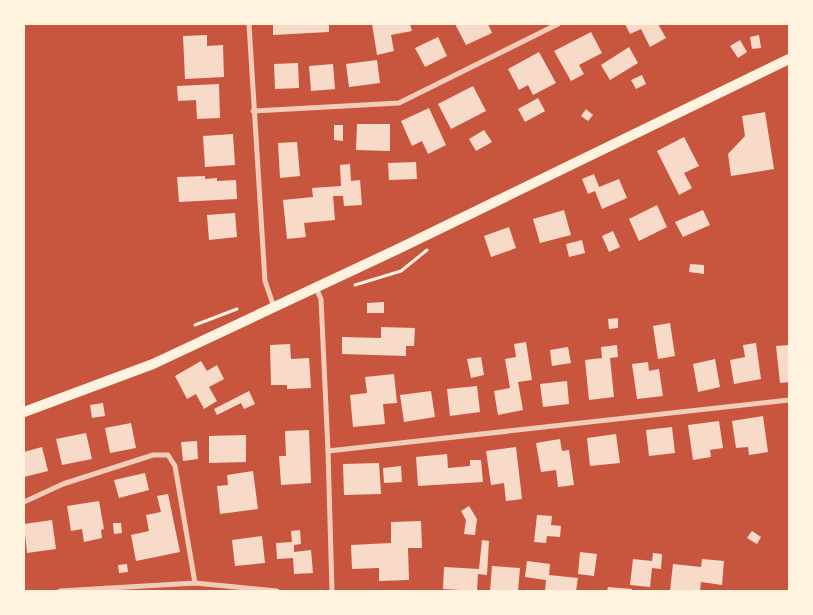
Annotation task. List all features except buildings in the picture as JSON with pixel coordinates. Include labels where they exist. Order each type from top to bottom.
[{"type":"main road","points":[[24,412],[153,364],[316,288],[789,59]]},
{"type":"street","points":[[249,24],[265,281],[274,307]]},
{"type":"street","points":[[253,110],[400,103],[558,24]]},
{"type":"street","points":[[316,288],[320,299],[328,451],[332,591]]},
{"type":"street","points":[[328,451],[789,400]]},
{"type":"street","points":[[24,502],[63,484],[153,455],[168,455],[175,466],[195,583]]},
{"type":"street","points":[[60,591],[195,583],[277,591]]},
{"type":"street","points":[[156,591],[157,585]]}]
